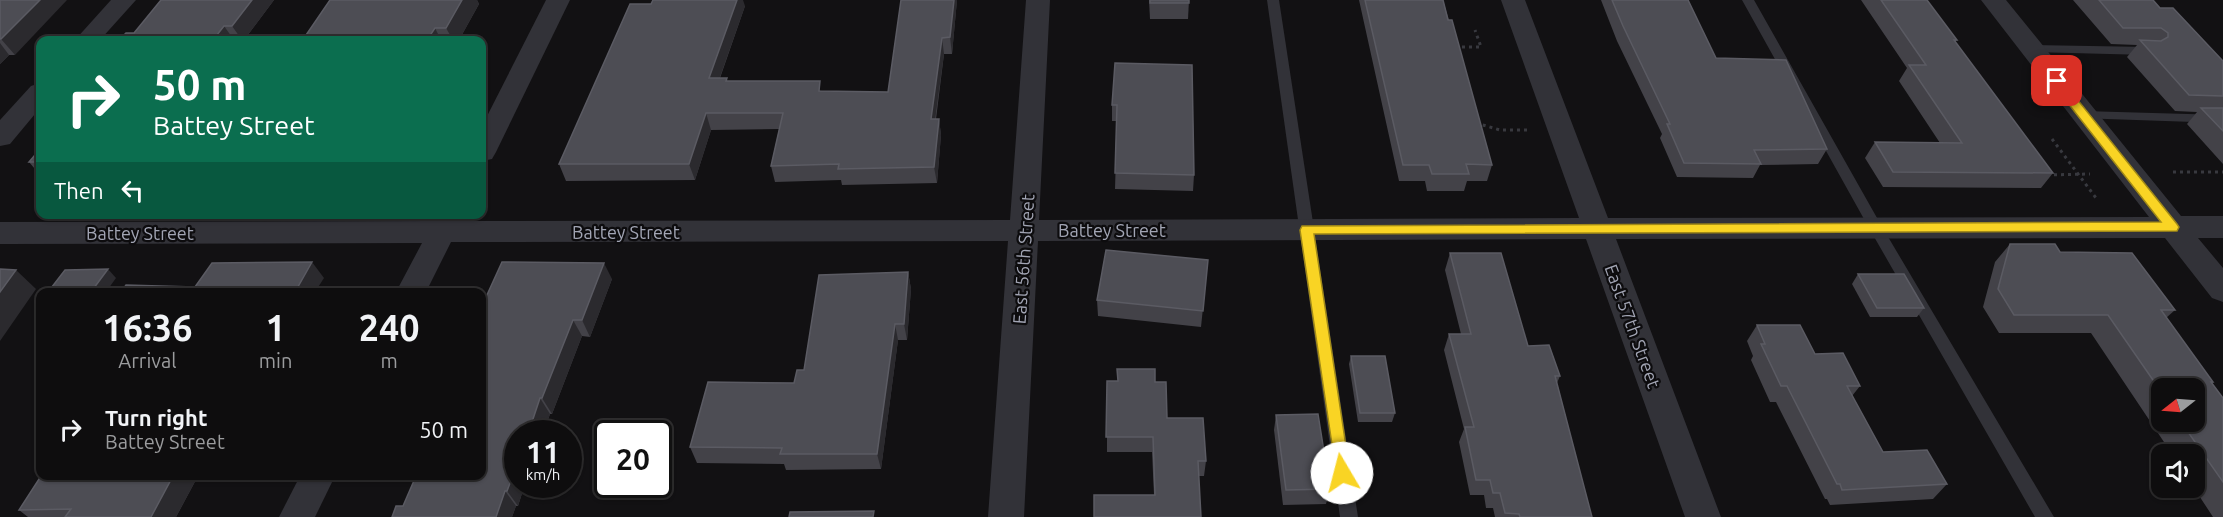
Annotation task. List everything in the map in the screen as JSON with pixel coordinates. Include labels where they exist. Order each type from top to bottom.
[{"type":"street","points":[[91,36],[124,0]]},
{"type":"street","points":[[486,144],[558,0]]},
{"type":"street","name":"East 56th Street","points":[[1006,517],[1038,0]]},
{"type":"street","name":"East 57th Street","points":[[1513,0],[1703,517]]},
{"type":"street","points":[[1993,0],[2223,290]]},
{"type":"street","points":[[0,137],[36,96]]},
{"type":"street","points":[[413,288],[446,223]]},
{"type":"street","name":"Battey Street","points":[[0,233],[446,223],[1025,230],[2223,227]]},
{"type":"street","points":[[297,517],[316,480]]},
{"type":"lane","points":[[1273,0],[1349,517]]},
{"type":"lane","points":[[1748,0],[1876,228],[2045,517]]},
{"type":"lane","points":[[2031,49],[2148,51]]},
{"type":"lane","points":[[2083,115],[2223,119]]},
{"type":"path","points":[[1454,47],[1481,47],[1475,30]]},
{"type":"path","points":[[1469,120],[1500,130],[1561,130]]},
{"type":"path","points":[[2052,139],[2118,227]]},
{"type":"path","points":[[2040,175],[2223,172]]},
{"type":"building","points":[[0,0],[40,0],[0,39]]},
{"type":"building","points":[[161,0],[252,0],[232,26],[224,26],[216,36],[123,36],[126,33],[134,33]]},
{"type":"building","points":[[330,0],[462,0],[446,28],[435,28],[430,36],[305,36]]},
{"type":"building","points":[[653,0],[737,0],[709,78],[727,78],[726,81],[820,81],[819,91],[888,92],[901,0],[954,0],[950,37],[942,38],[931,119],[939,119],[934,167],[838,169],[839,164],[771,166],[783,113],[706,113],[689,164],[559,164],[630,4],[651,4]]},
{"type":"building","points":[[1150,0],[1189,0],[1189,3],[1150,3]]},
{"type":"building","points":[[1365,0],[1443,0],[1448,20],[1452,20],[1492,165],[1466,164],[1469,174],[1432,174],[1429,165],[1403,165]]},
{"type":"building","points":[[1612,0],[1688,0],[1716,58],[1786,60],[1827,149],[1754,150],[1761,164],[1684,163],[1667,124],[1670,124]]},
{"type":"building","points":[[1881,0],[1927,0],[2053,173],[1893,172],[1875,142],[1962,143],[1909,65],[1926,65]]},
{"type":"building","points":[[2099,0],[2153,0],[2160,8],[2173,8],[2223,61],[2223,96],[2189,95],[2140,40],[2161,41],[2168,37],[2168,33],[2161,28],[2123,28]]},
{"type":"building","points":[[1115,63],[1192,65],[1194,175],[1115,173],[1117,105],[1112,105]]},
{"type":"building","points":[[2201,108],[2223,108],[2223,131]]},
{"type":"building","points":[[36,154],[36,162],[29,162]]},
{"type":"building","points":[[2010,244],[2055,244],[2060,252],[2132,253],[2175,310],[2161,310],[2223,398],[2223,482],[2205,456],[2205,444],[2196,444],[2188,432],[2205,432],[2205,378],[2152,378],[2108,315],[2014,315],[1998,289]]},
{"type":"building","points":[[1106,250],[1208,260],[1203,311],[1097,300]]},
{"type":"building","points":[[1450,253],[1501,253],[1528,346],[1549,345],[1560,376],[1555,376],[1592,517],[1520,517],[1519,514],[1505,513],[1500,493],[1493,493],[1490,480],[1476,480],[1465,427],[1474,427],[1449,334],[1471,334]]},
{"type":"building","points":[[312,262],[297,288],[124,288],[126,285],[195,287],[212,263]]},
{"type":"building","points":[[502,262],[604,263],[582,320],[573,320],[533,420],[504,420],[504,494],[496,517],[392,517],[396,506],[403,506],[414,480],[486,480],[486,297]]},
{"type":"building","points":[[0,269],[16,270],[0,292]]},
{"type":"building","points":[[108,269],[94,288],[51,288],[65,270]]},
{"type":"building","points":[[908,272],[904,324],[895,324],[877,454],[780,454],[782,448],[690,447],[708,382],[794,383],[797,370],[804,370],[819,275]]},
{"type":"building","points":[[1858,274],[1904,274],[1924,308],[1877,308]]},
{"type":"building","points":[[1757,325],[1800,325],[1815,354],[1843,353],[1860,386],[1847,386],[1883,452],[1927,450],[1947,484],[1842,490],[1787,386],[1781,386],[1761,344],[1765,344]]},
{"type":"building","points":[[1351,356],[1385,356],[1395,413],[1360,413]]},
{"type":"building","points":[[1117,369],[1155,369],[1155,382],[1166,382],[1167,418],[1203,418],[1206,461],[1198,461],[1201,517],[1094,517],[1094,495],[1155,495],[1153,437],[1106,437],[1107,381],[1118,381]]},
{"type":"building","points":[[1318,414],[1330,489],[1286,490],[1276,415]]},
{"type":"building","points":[[38,480],[171,480],[151,517],[65,517],[71,509],[19,510]]},
{"type":"building","points":[[874,511],[873,517],[789,517],[790,512]]},
{"type":"route","points":[[1342,473],[1306,230],[2172,227],[2057,81]]}]
